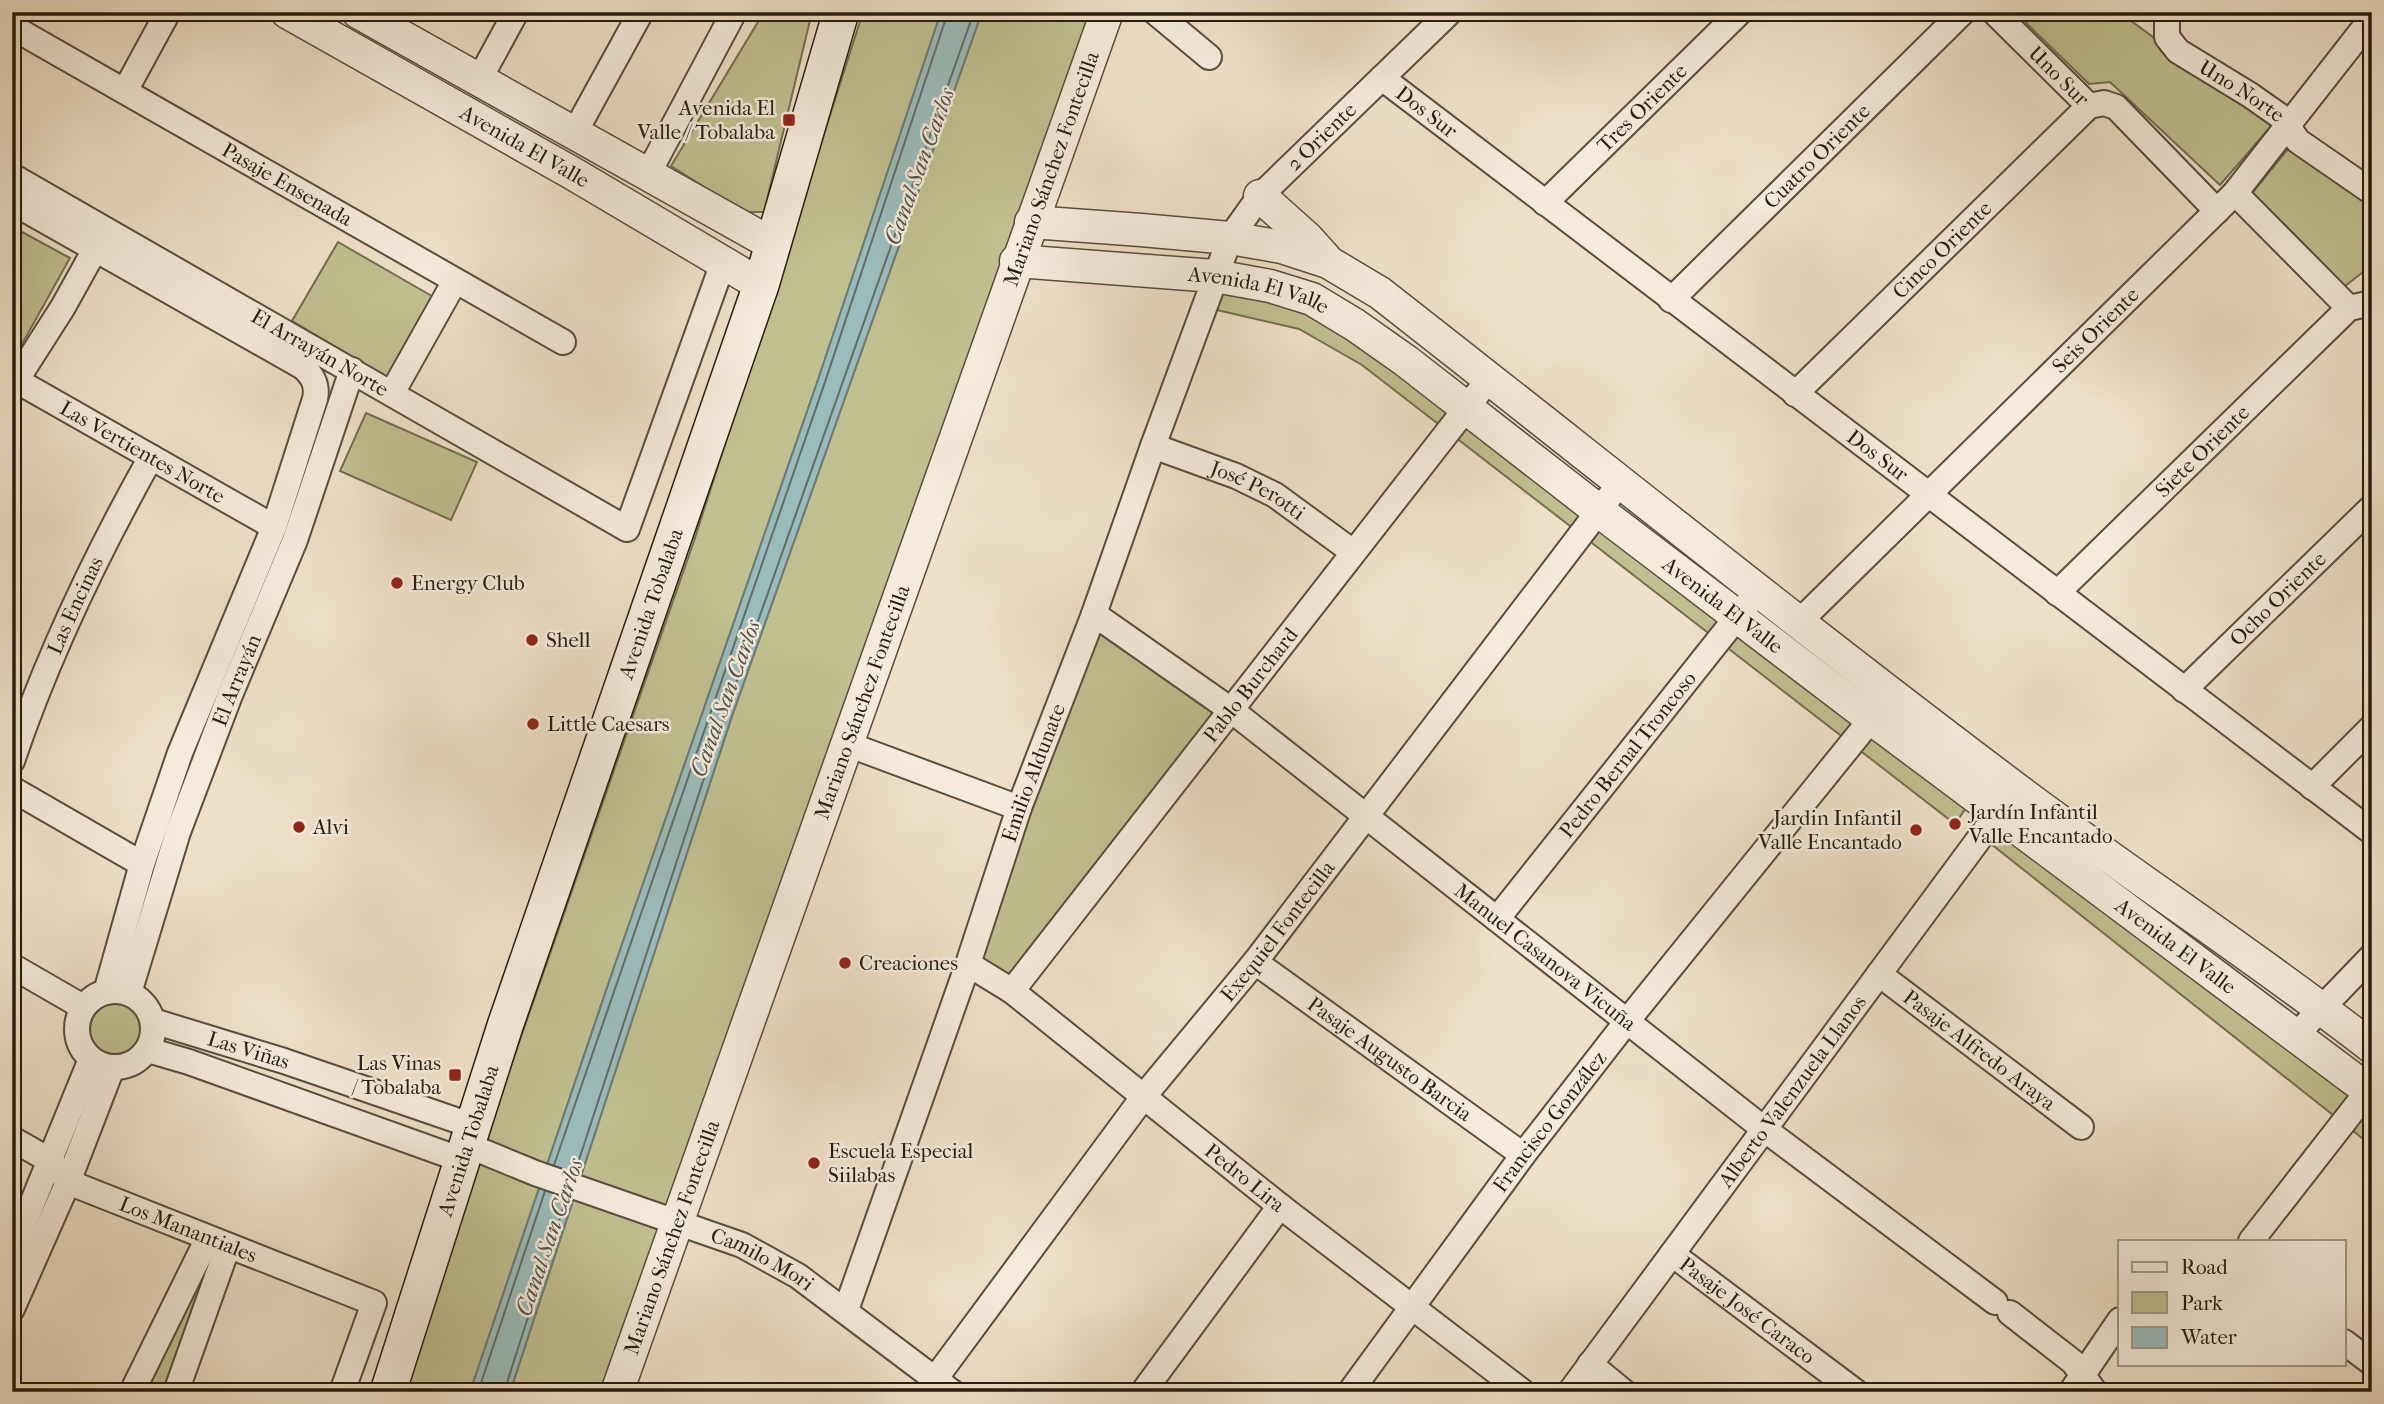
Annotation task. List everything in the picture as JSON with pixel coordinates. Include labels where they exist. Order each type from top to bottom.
[{"type":"main road","name":"Avenida Tobalaba","points":[[388,1392],[542,916],[761,285],[841,12]]},
{"type":"street","points":[[125,91],[168,12]]},
{"type":"street","name":"Avenida El Valle","points":[[287,12],[572,173],[761,285]]},
{"type":"street","points":[[479,80],[516,12]]},
{"type":"street","points":[[575,132],[641,12]]},
{"type":"street","points":[[648,174],[734,12]]},
{"type":"street","name":"Mariano Sánchez Fontecilla","points":[[617,1392],[1016,261],[1107,12]]},
{"type":"street","points":[[1154,12],[1209,57]]},
{"type":"street","name":"2 Oriente","points":[[1230,239],[1260,197],[1450,12]]},
{"type":"street","name":"Tres Oriente","points":[[1545,203],[1740,12]]},
{"type":"street","name":"Cuatro Oriente","points":[[1671,300],[1963,12]]},
{"type":"street","name":"Uno Sur","points":[[1994,12],[2089,106],[2104,103],[2116,107],[2217,211]]},
{"type":"street","name":"Uno Norte","points":[[2165,15],[2167,37],[2178,51],[2290,123],[2291,131],[2298,141],[2372,192]]},
{"type":"street","name":"Avenida El Valle","points":[[378,17],[479,80],[774,245]]},
{"type":"street","name":"Seis Oriente","points":[[1799,622],[2235,193],[2372,18]]},
{"type":"street","name":"Pasaje Ensenada","points":[[12,27],[563,342]]},
{"type":"street","name":"Dos Sur","points":[[1382,78],[2372,832]]},
{"type":"street","name":"Cinco Oriente","points":[[1795,394],[2089,106]]},
{"type":"street","points":[[572,173],[587,178],[602,175],[614,164],[617,156]]},
{"type":"street","name":"El Arrayán Norte","points":[[12,176],[101,239],[303,367],[314,380]]},
{"type":"street","points":[[2235,193],[2360,305]]},
{"type":"street","points":[[1260,197],[1307,238],[1328,262]]},
{"type":"street","name":"El Arrayán Norte","points":[[12,202],[101,239],[352,370],[627,529],[724,261]]},
{"type":"street","name":"Avenida El Valle","points":[[1031,222],[1230,239],[1282,247],[1328,262],[1380,293],[1891,694],[2007,800],[2370,1092]]},
{"type":"street","points":[[14,382],[63,307],[101,239]]},
{"type":"street","name":"Emilio Aldunate","points":[[846,1310],[968,964],[1019,808],[1094,614],[1230,239]]},
{"type":"street","name":"Avenida El Valle","points":[[1016,261],[1215,276],[1270,286],[1312,299],[1406,361],[1872,719],[2007,800],[2322,1008],[2372,1047]]},
{"type":"street","points":[[392,393],[456,281]]},
{"type":"street","name":"Siete Oriente","points":[[2057,593],[2360,305]]},
{"type":"street","name":"El Arrayán","points":[[117,992],[230,695],[295,540],[352,370]]},
{"type":"street","name":"Pablo Burchard","points":[[1012,991],[1489,379]]},
{"type":"street","name":"El Arrayán","points":[[117,992],[142,864],[195,715],[274,527],[315,399],[314,380]]},
{"type":"street","name":"Las Vertientes Norte","points":[[14,382],[274,527]]},
{"type":"street","name":"José Perotti","points":[[1153,446],[1236,476],[1275,495],[1353,552]]},
{"type":"street","name":"Las Encinas","points":[[12,761],[66,621],[98,554],[151,457]]},
{"type":"street","name":"Exequiel Fontecilla","points":[[944,1385],[1144,1096],[1255,962],[1620,483]]},
{"type":"street","name":"Ocho Oriente","points":[[2184,690],[2372,507]]},
{"type":"street","name":"Pedro Bernal Troncoso","points":[[1497,919],[1758,590]]},
{"type":"street","name":"Manuel Casanova Vicuña","points":[[1094,614],[1231,710],[1764,1129],[2073,1362],[2083,1386]]},
{"type":"street","name":"Francisco González","points":[[1350,1392],[1523,1155],[1628,1020],[1891,694]]},
{"type":"street","points":[[2312,787],[2372,727]]},
{"type":"street","points":[[847,744],[1019,808]]},
{"type":"street","points":[[12,789],[142,864]]},
{"type":"street","name":"Alberto Valenzuela Llanos","points":[[1570,1392],[2007,800]]},
{"type":"street","points":[[2296,1035],[2372,956]]},
{"type":"street","name":"Pasaje Augusto Barcia","points":[[1255,962],[1523,1155]]},
{"type":"street","name":"Pedro Lira","points":[[968,964],[1012,991],[1280,1206],[1523,1392]]},
{"type":"street","points":[[12,966],[83,1007]]},
{"type":"street","name":"Pasaje Alfredo Araya","points":[[1879,974],[2081,1127]]},
{"type":"street","points":[[117,992],[140,999],[149,1009],[153,1021],[153,1036],[148,1050],[139,1060],[126,1066],[101,1063],[82,1048],[77,1034],[83,1007],[90,1000],[117,992]]},
{"type":"street","name":"Las Viñas","points":[[153,1021],[284,1061],[344,1083],[468,1144]]},
{"type":"street","name":"Las Viñas","points":[[148,1050],[332,1112],[468,1144]]},
{"type":"street","points":[[12,1253],[51,1161],[101,1063]]},
{"type":"street","points":[[12,1309],[68,1182],[101,1063]]},
{"type":"street","points":[[332,1112],[344,1083]]},
{"type":"street","points":[[2252,1240],[2370,1092]]},
{"type":"street","name":"Los Manantiales","points":[[12,1139],[51,1161],[68,1182],[374,1303],[342,1392]]},
{"type":"street","name":"Camilo Mori","points":[[468,1144],[535,1173],[742,1245],[798,1276],[944,1385]]},
{"type":"street","points":[[1143,1392],[1280,1206]]},
{"type":"street","points":[[132,1392],[218,1242]]},
{"type":"street","points":[[176,1392],[218,1242]]},
{"type":"street","name":"Pasaje José Caraco","points":[[1671,1254],[1856,1392]]},
{"type":"street","points":[[2083,1386],[2118,1324]]},
{"type":"street","points":[[2346,1344],[2372,1363]]},
{"type":"street","points":[[1590,1364],[1624,1392]]},
{"type":"green space","points":[[764,12],[812,12],[764,212],[744,212],[671,166]]},
{"type":"green space","points":[[863,12],[941,12],[818,380],[470,1392],[397,1392],[694,541]]},
{"type":"green space","points":[[982,12],[1094,12],[607,1392],[510,1392],[732,716]]},
{"type":"green space","points":[[2015,12],[2119,12],[2153,37],[2161,51],[2273,124],[2220,185],[2110,82],[2089,84]]},
{"type":"green space","points":[[2292,144],[2372,204],[2372,280],[2363,272],[2340,290],[2248,198]]},
{"type":"green space","points":[[22,232],[70,258],[12,362],[12,250]]},
{"type":"green space","points":[[338,242],[437,299],[390,379],[292,321]]},
{"type":"green space","points":[[1215,276],[1312,299],[1974,796],[1955,824],[1362,365],[1299,329],[1204,307]]},
{"type":"green space","points":[[366,413],[477,462],[451,520],[340,471]]},
{"type":"green space","points":[[1094,614],[1231,710],[1012,991],[968,964]]},
{"type":"green space","points":[[1998,812],[2372,1094],[2372,1146],[1981,836]]},
{"type":"green space","points":[[117,1003],[136,1011],[144,1030],[136,1049],[117,1057],[98,1049],[90,1030],[98,1011]]},
{"type":"green space","points":[[213,1252],[165,1392],[144,1392]]},
{"type":"water","name":"Canal San Carlos","points":[[941,12],[982,12],[732,716],[510,1392],[470,1392],[818,380]]},
{"type":"place","name":"Avenida El Valle / Tobalaba","points":[[789,120]]},
{"type":"place","name":"Energy Club","points":[[397,583]]},
{"type":"place","name":"Shell","points":[[532,640]]},
{"type":"place","name":"Little Caesars","points":[[533,724]]},
{"type":"place","name":"Jardín Infantil Valle Encantado","points":[[1955,824]]},
{"type":"place","name":"Alvi","points":[[299,827]]},
{"type":"place","name":"Jardin Infantil Valle Encantado","points":[[1916,830]]},
{"type":"place","name":"Creaciones","points":[[845,963]]},
{"type":"place","name":"Las Vinas / Tobalaba","points":[[455,1075]]},
{"type":"place","name":"Escuela Especial Siilabas","points":[[814,1163]]}]
